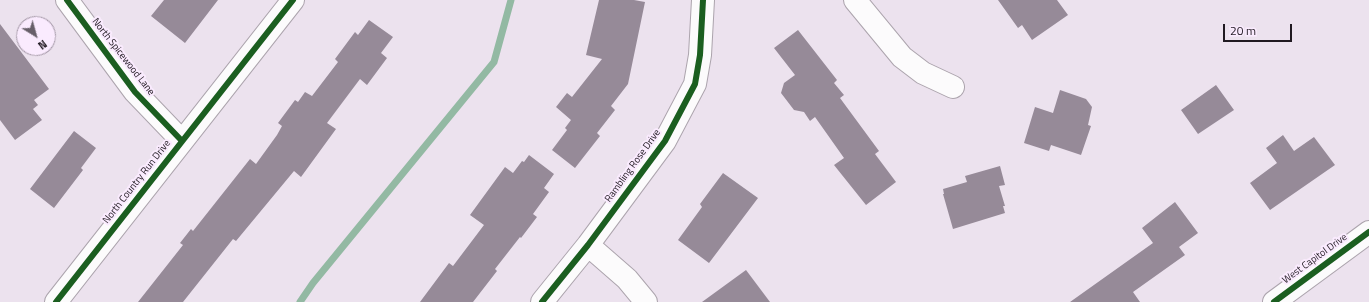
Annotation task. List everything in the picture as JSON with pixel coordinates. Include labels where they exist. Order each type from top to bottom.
[{"type":"street","name":"North Spicewood Lane","points":[[67,0],[135,92],[182,141]]},
{"type":"street","name":"North Country Run Drive","points":[[56,302],[293,0]]},
{"type":"street","name":"Rambling Rose Drive","points":[[542,302],[588,245],[666,141],[695,84],[700,56],[703,0]]},
{"type":"street","points":[[855,0],[902,57],[923,73],[953,87]]},
{"type":"street","name":"West Capitol Drive","points":[[1274,302],[1369,232]]},
{"type":"street","points":[[588,245],[626,279],[646,302]]},
{"type":"building","points":[[164,0],[218,0],[185,43],[151,16]]},
{"type":"building","points":[[599,0],[634,0],[645,2],[628,84],[611,106],[615,110],[597,133],[600,136],[575,168],[552,150],[567,130],[565,128],[571,120],[556,107],[567,93],[572,97],[602,59],[586,55]]},
{"type":"building","points":[[998,0],[1057,0],[1068,15],[1032,40],[1022,25],[1018,28]]},
{"type":"building","points":[[369,20],[393,37],[381,53],[387,58],[367,85],[360,79],[327,123],[336,129],[301,177],[294,171],[236,241],[233,239],[183,302],[138,302],[183,245],[180,243],[191,229],[193,231],[250,159],[256,164],[277,135],[282,126],[278,123],[295,100],[298,102],[305,92],[312,96],[338,62],[335,59],[355,32],[358,35]]},
{"type":"building","points":[[0,24],[16,45],[16,56],[24,56],[49,89],[34,100],[38,105],[33,109],[42,120],[15,140],[0,120]]},
{"type":"building","points":[[798,30],[837,80],[834,83],[844,95],[840,98],[879,151],[875,154],[896,182],[866,205],[834,165],[844,158],[815,117],[810,121],[804,112],[794,110],[781,93],[784,83],[795,75],[774,48]]},
{"type":"building","points":[[1216,85],[1234,110],[1198,134],[1181,110]]},
{"type":"building","points":[[1060,90],[1086,99],[1092,107],[1088,125],[1091,126],[1081,155],[1051,145],[1049,151],[1024,143],[1035,107],[1053,113]]},
{"type":"building","points":[[74,131],[96,148],[81,168],[83,170],[54,208],[30,189]]},
{"type":"building","points":[[1283,135],[1294,151],[1314,137],[1335,165],[1270,210],[1250,183],[1277,163],[1266,148]]},
{"type":"building","points":[[529,155],[554,174],[544,188],[549,192],[533,214],[537,217],[495,269],[497,271],[473,302],[420,302],[449,263],[453,266],[484,225],[470,215],[505,167],[513,173],[522,161],[524,162]]},
{"type":"building","points":[[1000,166],[1005,185],[999,186],[1005,206],[1003,206],[1005,213],[953,229],[943,194],[943,189],[967,182],[965,176]]},
{"type":"building","points":[[723,173],[758,198],[709,263],[678,240],[702,207],[700,204]]},
{"type":"building","points":[[1175,202],[1198,233],[1179,247],[1185,255],[1133,292],[1140,302],[1070,302],[1153,243],[1142,228]]},
{"type":"building","points":[[746,270],[770,302],[702,302]]},
{"type":"waterway","points":[[300,302],[313,283],[494,62],[511,0]]},
{"type":"cycle path","points":[[67,0],[135,92],[182,141]]},
{"type":"cycle path","points":[[56,302],[293,0]]},
{"type":"cycle path","points":[[542,302],[588,245],[665,141],[695,84],[700,55],[703,0]]},
{"type":"cycle path","points":[[1274,302],[1369,232]]}]
